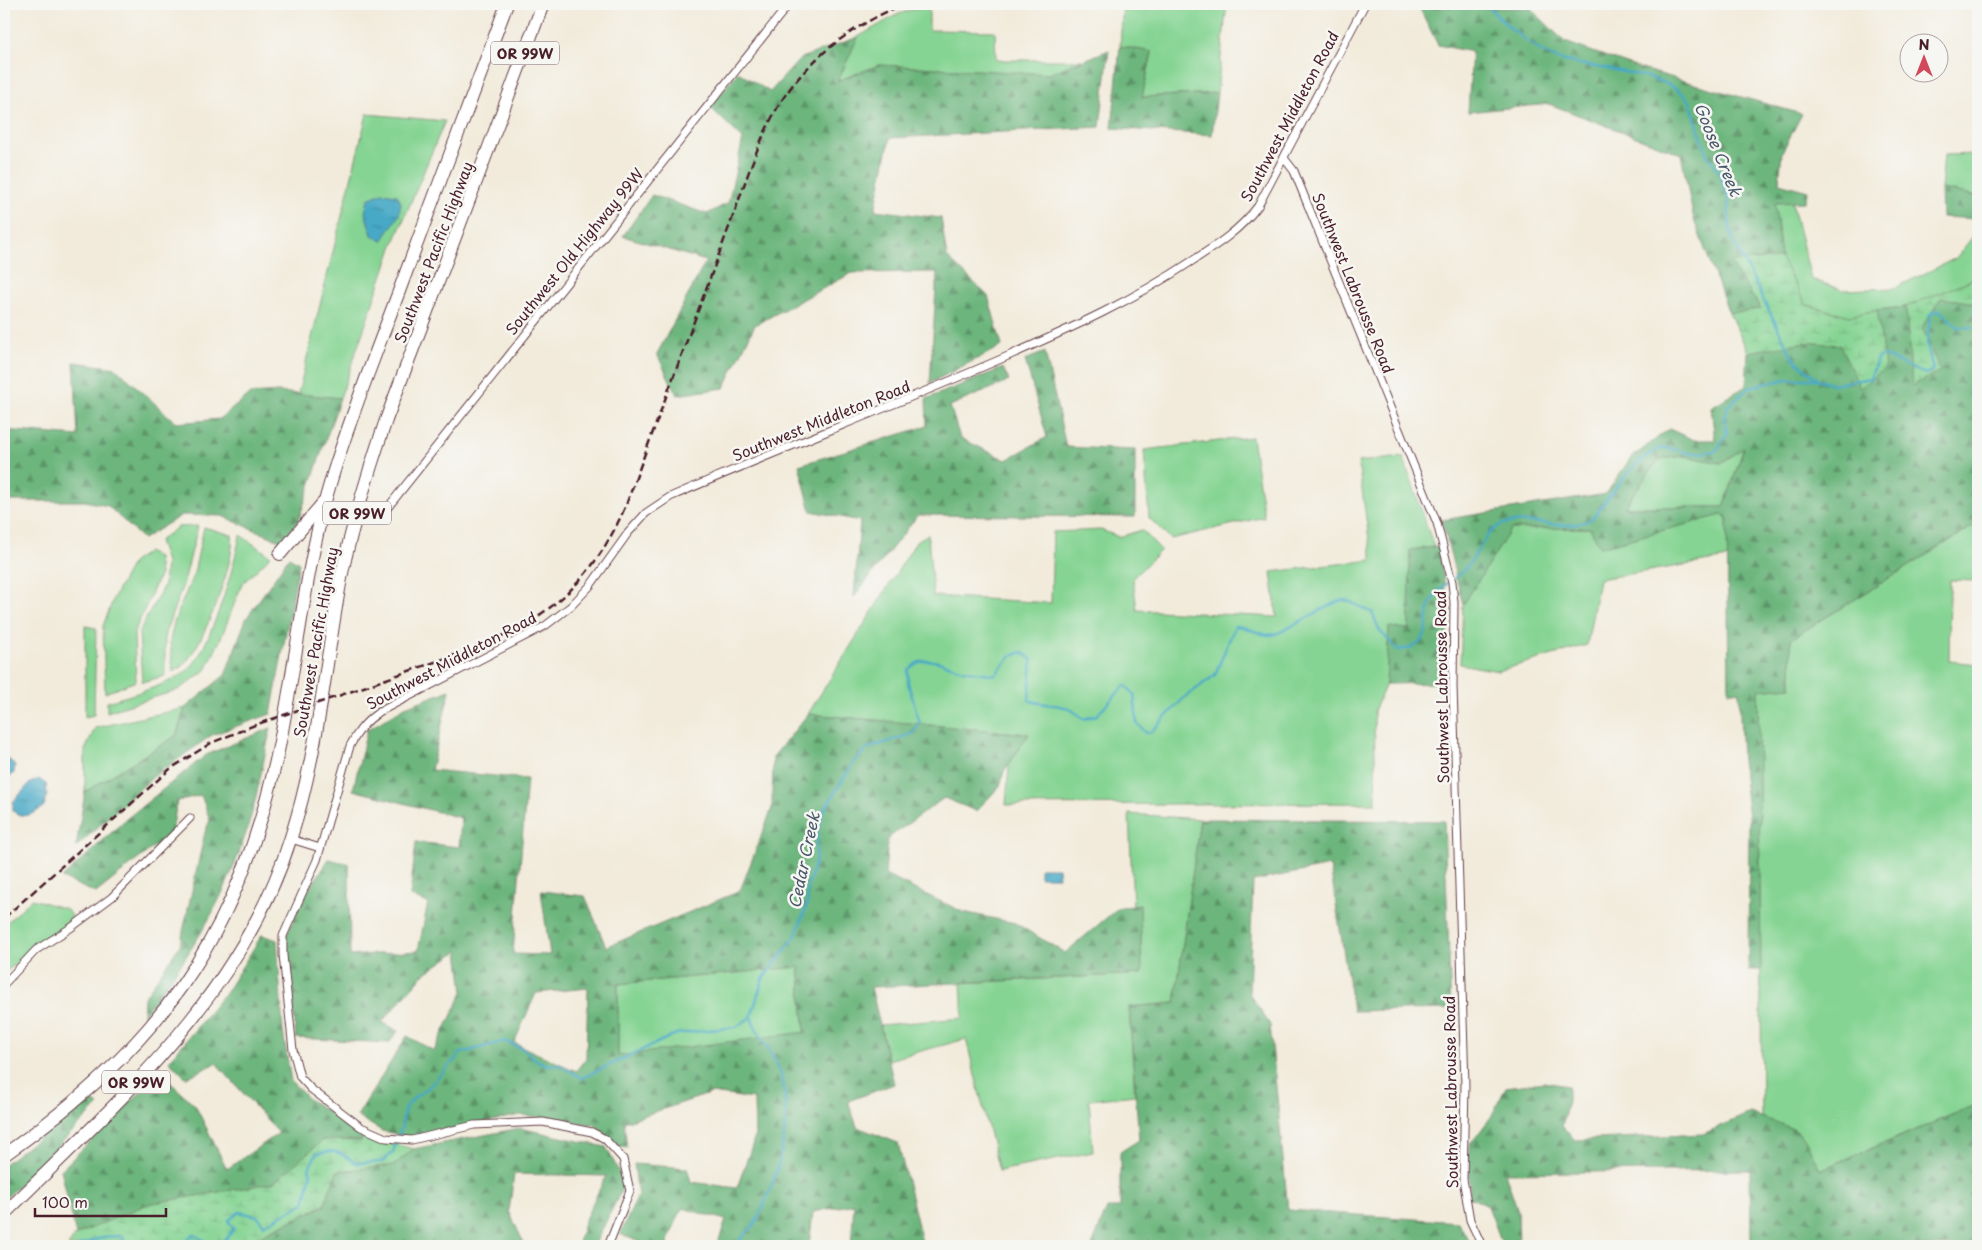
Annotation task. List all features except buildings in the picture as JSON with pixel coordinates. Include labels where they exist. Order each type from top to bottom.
[{"type":"highway","name":"Southwest Pacific Highway","points":[[4,1155],[69,1108],[108,1073],[148,1030],[202,956],[229,907],[251,854],[269,793],[278,754],[310,560],[326,499],[363,387],[507,4]]},
{"type":"highway","name":"Southwest Pacific Highway","points":[[4,1214],[148,1069],[211,996],[237,956],[258,918],[291,838],[310,768],[342,573],[363,490],[386,420],[543,4]]},
{"type":"highway","points":[[280,554],[326,499]]},
{"type":"street","name":"Southwest Old Highway 99W","points":[[381,516],[788,4]]},
{"type":"street","name":"Southwest Middleton Road","points":[[608,1246],[630,1191],[623,1159],[605,1140],[592,1132],[543,1122],[474,1125],[427,1138],[399,1140],[375,1134],[361,1127],[311,1089],[300,1077],[296,1064],[283,956],[283,936],[320,848],[350,746],[366,721],[378,712],[545,626],[570,606],[590,586],[628,533],[646,513],[670,498],[946,383],[1101,315],[1132,299],[1216,245],[1244,224],[1258,206],[1365,4]]},
{"type":"street","name":"Southwest Labrousse Road","points":[[1284,158],[1294,171],[1437,523],[1449,566],[1454,603],[1453,686],[1465,1085],[1463,1176],[1470,1220],[1482,1246]]},
{"type":"street","points":[[4,984],[36,950],[72,927],[112,897],[190,818]]},
{"type":"street","points":[[291,838],[320,848]]},
{"type":"green space","points":[[1123,4],[1227,4],[1217,93],[1142,97],[1152,53],[1120,46]]},
{"type":"green space","points":[[929,5],[929,30],[995,31],[996,60],[1082,60],[1049,74],[879,65],[837,81],[858,37],[898,14]]},
{"type":"green space","points":[[1419,7],[1530,8],[1565,42],[1638,68],[1802,114],[1782,152],[1779,183],[1808,191],[1804,202],[1775,203],[1781,258],[1731,262],[1761,309],[1729,313],[1694,220],[1681,154],[1549,104],[1468,112],[1472,52],[1438,45]]},
{"type":"green space","points":[[858,37],[838,81],[879,65],[1049,74],[1109,50],[1100,127],[890,138],[875,210],[941,218],[947,257],[988,296],[1002,346],[930,383],[937,272],[852,273],[755,325],[724,388],[677,395],[657,354],[706,261],[623,236],[652,195],[707,214],[728,203],[743,139],[710,107],[738,72],[770,92],[801,58]]},
{"type":"green space","points":[[1120,46],[1152,52],[1142,97],[1217,93],[1212,135],[1112,128]]},
{"type":"green space","points":[[367,114],[445,121],[393,245],[340,398],[298,394]]},
{"type":"green space","points":[[1978,154],[1978,196],[1941,189],[1944,155]]},
{"type":"green space","points":[[1941,189],[1978,196],[1978,219],[1942,217]]},
{"type":"green space","points":[[1792,202],[1811,279],[1843,290],[1895,288],[1956,258],[1978,230],[1978,266],[1971,280],[1939,295],[1906,307],[1877,310],[1850,316],[1806,305],[1781,258],[1775,203]]},
{"type":"green space","points":[[1781,258],[1806,305],[1850,316],[1877,310],[1885,368],[1860,388],[1840,345],[1805,342],[1748,352],[1729,313],[1761,309],[1730,262]]},
{"type":"green space","points":[[1978,266],[1978,303],[1941,298],[1922,327],[1940,371],[1912,386],[1906,307],[1971,280]]},
{"type":"green space","points":[[1941,298],[1978,303],[1978,526],[1973,526],[1791,639],[1791,687],[1758,690],[1761,970],[1748,970],[1749,818],[1742,761],[1739,691],[1729,691],[1727,518],[1722,515],[1600,547],[1590,528],[1511,529],[1463,605],[1442,520],[1606,494],[1630,459],[1669,429],[1694,440],[1715,440],[1711,407],[1746,386],[1748,352],[1805,342],[1840,345],[1860,388],[1885,368],[1877,310],[1906,307],[1912,386],[1940,371],[1922,327]],"holes":[[[1744,448],[1724,507],[1624,507],[1659,459],[1685,456],[1721,463]]]},
{"type":"green space","points":[[1045,352],[1066,447],[1135,450],[1135,517],[918,515],[854,597],[860,521],[811,511],[799,465],[927,426],[926,399],[1003,368],[1009,381],[950,406],[960,438],[1006,460],[1047,437],[1025,360]]},
{"type":"green space","points":[[74,362],[116,368],[176,423],[220,419],[250,394],[278,392],[340,398],[298,521],[283,542],[222,516],[182,515],[143,539],[108,506],[85,501],[4,501],[4,430],[78,436]]},
{"type":"green space","points":[[1252,437],[1264,517],[1171,539],[1149,518],[1144,450]]},
{"type":"green space","points":[[1744,447],[1724,507],[1624,507],[1659,459],[1685,456],[1721,463]]},
{"type":"green space","points":[[1403,457],[1434,547],[1410,550],[1409,629],[1389,628],[1386,684],[1374,711],[1376,803],[1006,805],[1009,765],[1028,734],[808,714],[916,542],[928,534],[933,596],[1051,603],[1053,532],[1101,530],[1119,537],[1142,530],[1161,550],[1133,578],[1137,610],[1277,617],[1271,572],[1372,560],[1358,462]]},
{"type":"green space","points":[[1722,515],[1727,518],[1728,558],[1599,579],[1587,645],[1498,671],[1460,664],[1463,605],[1510,529],[1591,528]]},
{"type":"green space","points":[[198,526],[184,582],[165,633],[165,676],[142,682],[139,632],[164,585],[166,562],[159,541],[178,527]]},
{"type":"green space","points":[[1973,526],[1978,526],[1978,581],[1950,580],[1949,661],[1978,664],[1978,1104],[1820,1170],[1794,1129],[1762,1118],[1758,689],[1791,687],[1791,639]]},
{"type":"green space","points":[[204,527],[232,535],[229,562],[217,601],[201,639],[185,663],[173,672],[170,641],[174,622],[194,573]]},
{"type":"green space","points":[[240,535],[271,556],[242,584],[206,670],[178,690],[107,712],[107,702],[171,680],[188,670],[196,660],[213,627],[233,566]]},
{"type":"green space","points":[[1439,548],[1448,609],[1445,683],[1386,684],[1389,627],[1409,629],[1410,550]]},
{"type":"green space","points":[[148,552],[158,558],[160,574],[134,633],[136,681],[105,693],[103,626],[114,597],[133,562]]},
{"type":"green space","points":[[289,557],[299,563],[271,714],[212,735],[153,777],[76,847],[85,792],[176,736],[185,708],[225,675],[246,619]]},
{"type":"green space","points":[[85,626],[96,628],[94,715],[85,717]]},
{"type":"green space","points":[[450,690],[431,770],[527,779],[513,954],[550,955],[541,891],[585,896],[606,947],[740,891],[772,808],[773,757],[808,714],[1029,734],[1004,771],[1000,786],[976,811],[944,798],[888,838],[885,875],[963,912],[1015,923],[1065,953],[1118,908],[1140,905],[1142,974],[871,987],[894,1084],[848,1101],[857,1127],[898,1143],[923,1246],[851,1246],[854,1204],[813,1212],[809,1246],[717,1246],[726,1220],[682,1208],[666,1246],[649,1246],[620,1234],[638,1196],[634,1164],[687,1168],[691,1182],[737,1188],[755,1137],[754,1099],[712,1093],[624,1122],[627,1148],[619,1147],[595,1125],[521,1115],[410,1137],[382,1131],[357,1116],[407,1036],[434,1051],[463,992],[458,951],[424,974],[382,1022],[398,1031],[389,1043],[296,1038],[286,936],[305,895],[329,859],[349,864],[350,956],[418,951],[428,903],[410,896],[416,842],[459,847],[461,818],[353,790],[367,730],[405,707]],"holes":[[[799,967],[805,1032],[618,1056],[618,984]],[[588,988],[586,1058],[576,1071],[514,1043],[536,993]]]},
{"type":"green space","points":[[185,708],[176,736],[85,792],[85,750],[95,728]]},
{"type":"green space","points":[[271,728],[248,828],[224,890],[201,933],[174,974],[143,1015],[144,998],[180,945],[205,832],[210,820],[201,795],[177,801],[172,832],[96,893],[62,878],[125,820],[206,755]]},
{"type":"green space","points":[[1129,814],[1200,819],[1175,1003],[1129,1007],[1135,1095],[1089,1100],[1093,1152],[999,1171],[966,1039],[888,1060],[880,1025],[963,1018],[961,983],[1142,974],[1140,905],[1133,906]]},
{"type":"green space","points":[[1200,819],[1444,821],[1451,1009],[1353,1011],[1330,866],[1253,881],[1249,993],[1270,1025],[1288,1210],[1458,1222],[1472,1246],[1092,1246],[1107,1208],[1120,1208],[1120,1152],[1139,1140],[1129,1007],[1175,1003]]},
{"type":"green space","points":[[32,899],[66,909],[72,915],[69,923],[4,973],[4,925]]},
{"type":"green space","points":[[262,935],[277,940],[283,1032],[291,1081],[308,1099],[364,1135],[361,1141],[323,1140],[273,1183],[148,1204],[76,1235],[61,1170],[160,1073],[195,1105],[227,1169],[279,1133],[216,1063],[186,1078],[169,1061],[226,992]]},
{"type":"green space","points":[[799,967],[805,1033],[618,1057],[618,984]]},
{"type":"green space","points":[[1544,1082],[1568,1086],[1568,1101],[1562,1126],[1575,1140],[1703,1134],[1750,1113],[1794,1129],[1805,1139],[1820,1170],[1978,1104],[1978,1246],[1751,1246],[1750,1170],[1505,1173],[1518,1211],[1519,1246],[1503,1246],[1488,1206],[1470,1197],[1469,1146],[1491,1117],[1506,1087]]},
{"type":"green space","points":[[90,1100],[99,1105],[4,1200],[4,1164]]},
{"type":"green space","points":[[520,1128],[606,1147],[625,1183],[594,1246],[577,1246],[586,1217],[606,1176],[514,1174],[509,1211],[524,1244],[531,1246],[238,1246],[324,1206],[337,1171],[394,1165],[413,1149]]},
{"type":"green space","points":[[364,1135],[413,1149],[394,1165],[337,1171],[324,1205],[238,1246],[68,1246],[76,1235],[148,1204],[273,1183],[323,1140],[361,1141]]},
{"type":"water","points":[[382,193],[397,195],[401,203],[399,215],[382,241],[372,235],[365,213],[368,199]]},
{"type":"water","points":[[4,758],[10,760],[15,766],[14,773],[4,783]]},
{"type":"water","points":[[39,779],[46,784],[47,796],[44,806],[29,815],[17,814],[13,811],[13,802],[30,783]]},
{"type":"water","points":[[1040,868],[1058,868],[1059,877],[1040,877]]},
{"type":"waterway","name":"Goose Creek","points":[[1487,4],[1508,26],[1548,55],[1570,62],[1647,77],[1665,83],[1679,91],[1690,102],[1707,155],[1717,168],[1728,197],[1732,238],[1793,358],[1816,378]]},
{"type":"waterway","name":"Cedar Creek","points":[[182,1246],[193,1234],[210,1244],[226,1240],[234,1228],[228,1221],[239,1212],[257,1216],[264,1225],[304,1203],[311,1174],[309,1169],[316,1154],[328,1151],[338,1152],[356,1163],[382,1162],[393,1152],[401,1129],[405,1108],[415,1097],[428,1088],[461,1053],[505,1041],[523,1049],[538,1061],[547,1065],[559,1065],[582,1078],[676,1034],[736,1027],[751,1017],[763,979],[795,937],[807,905],[808,886],[816,859],[817,834],[823,812],[853,763],[868,748],[912,734],[920,724],[908,683],[908,670],[914,665],[921,662],[934,661],[963,670],[995,675],[1011,656],[1022,652],[1032,660],[1029,700],[1065,707],[1084,719],[1097,715],[1125,685],[1134,694],[1137,723],[1146,733],[1151,732],[1184,698],[1215,675],[1235,626],[1260,633],[1275,634],[1332,604],[1344,600],[1372,612],[1379,630],[1398,650],[1411,647],[1419,643],[1424,637],[1428,613],[1436,594],[1465,569],[1494,529],[1504,524],[1516,522],[1554,525],[1580,524],[1592,518],[1638,463],[1655,451],[1663,448],[1692,453],[1716,451],[1727,434],[1724,417],[1728,406],[1750,387],[1787,379],[1817,379],[1833,384],[1871,378],[1877,359],[1883,356],[1927,374],[1933,369],[1927,345],[1930,314],[1939,310],[1958,327],[1978,328]]},
{"type":"waterway","points":[[736,1246],[755,1223],[762,1210],[776,1172],[784,1139],[786,1106],[781,1075],[775,1060],[751,1017]]},
{"type":"waterway","name":"Cedar Creek","points":[[79,1246],[103,1237],[121,1236],[131,1246]]},
{"type":"railway","points":[[4,918],[170,769],[211,743],[255,725],[480,645],[511,631],[539,615],[564,596],[587,572],[607,542],[626,505],[754,158],[771,119],[792,86],[828,49],[856,29],[903,4]]}]
